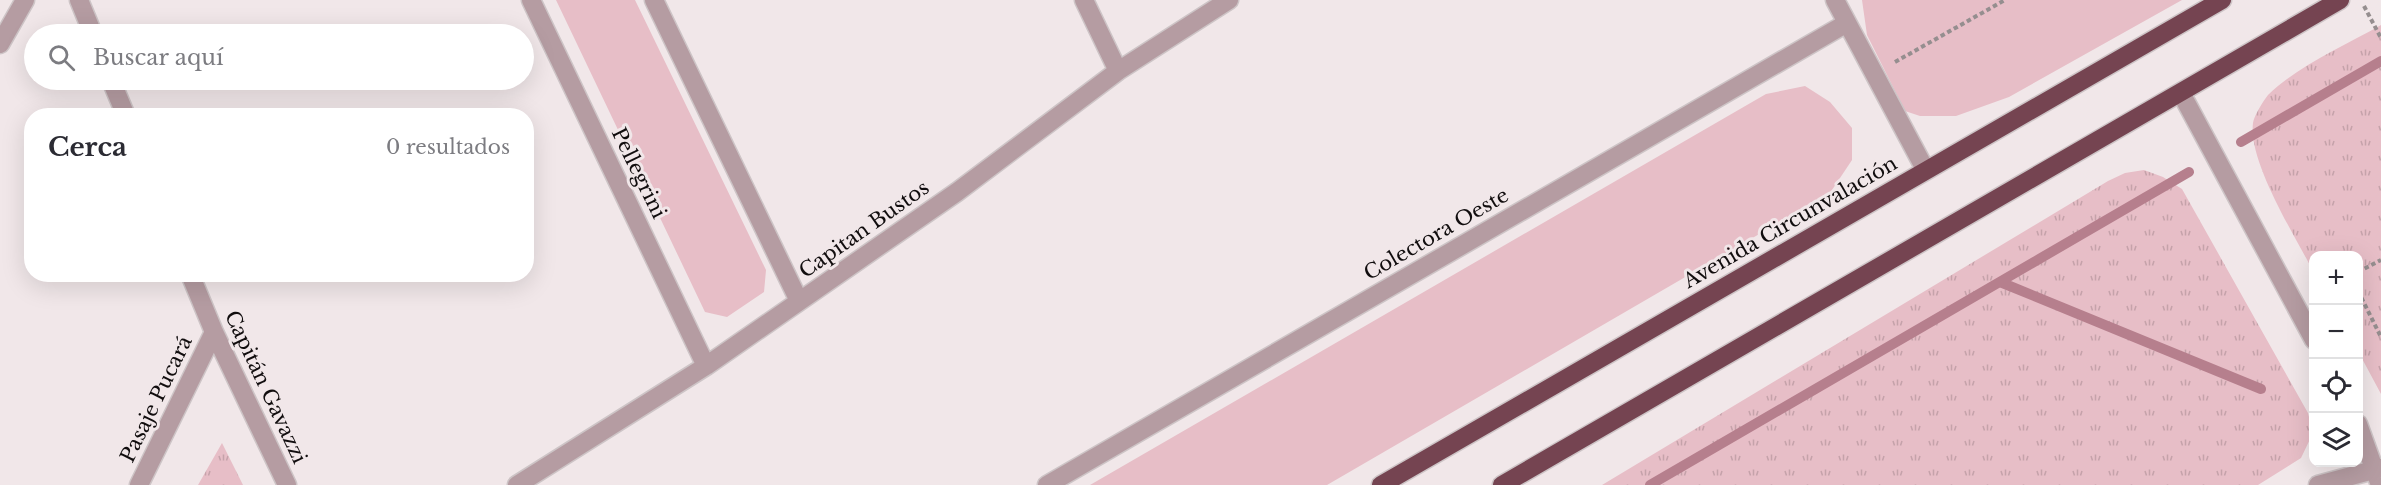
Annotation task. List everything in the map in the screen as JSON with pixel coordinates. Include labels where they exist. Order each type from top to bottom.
[{"type":"highway","name":"Avenida Circunvalación","points":[[1381,485],[1925,169],[2222,0]]},
{"type":"highway","points":[[1502,485],[2340,0]]},
{"type":"street","points":[[0,44],[25,0]]},
{"type":"street","points":[[79,0],[89,24]]},
{"type":"street","name":"Pellegrini","points":[[531,0],[706,366]]},
{"type":"street","points":[[654,0],[799,301]]},
{"type":"street","points":[[1084,0],[1118,71]]},
{"type":"street","name":"Capitan Bustos","points":[[517,485],[706,366],[957,192],[1118,71],[1229,0]]},
{"type":"street","points":[[1834,0],[1925,169]]},
{"type":"street","name":"Colectora Oeste","points":[[1047,485],[1847,23]]},
{"type":"street","points":[[115,90],[123,108]]},
{"type":"street","points":[[2181,93],[2309,333]]},
{"type":"street","name":"Capitán Gavazzi","points":[[193,282],[214,332],[287,485]]},
{"type":"street","name":"Pasaje Pucará","points":[[139,485],[214,332]]},
{"type":"street","points":[[2318,485],[2377,477],[2363,438]]},
{"type":"path","points":[[1874,74],[2006,0]]},
{"type":"path","points":[[2361,0],[2381,38]]},
{"type":"path","points":[[2363,269],[2381,260]]},
{"type":"path","points":[[2363,301],[2381,337]]},
{"type":"green space","points":[[556,0],[635,0],[766,270],[764,292],[727,317],[705,312]]},
{"type":"green space","points":[[1862,0],[2182,0],[2009,97],[1956,116],[1920,116],[1905,111],[1867,35]]},
{"type":"green space","points":[[2381,25],[2381,394],[2363,360],[2363,251],[2309,251],[2309,264],[2265,178],[2253,139],[2253,123],[2268,95],[2294,74]]},
{"type":"green space","points":[[1805,86],[1830,102],[1852,128],[1852,160],[1830,193],[1327,485],[1090,485],[1766,94]]},
{"type":"green space","points":[[2144,170],[2163,177],[2182,189],[2308,413],[2309,441],[2301,458],[2258,485],[1602,485],[2108,181],[2125,173]]},
{"type":"green space","points":[[222,443],[243,485],[198,485]]},
{"type":"waterway","points":[[2241,142],[2381,61]]},
{"type":"waterway","points":[[1650,485],[2189,172]]},
{"type":"waterway","points":[[2000,282],[2261,389]]}]
